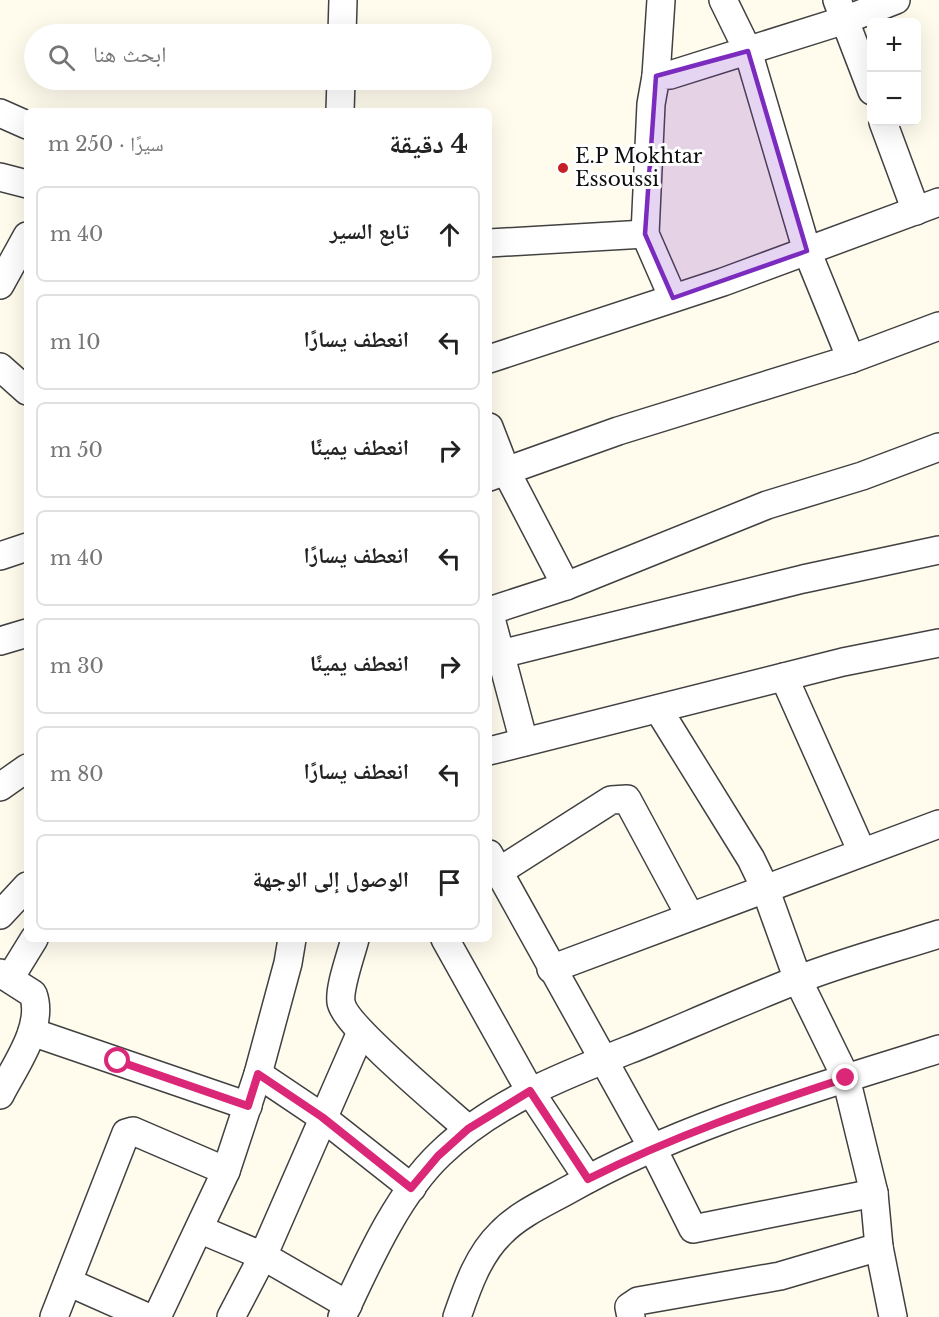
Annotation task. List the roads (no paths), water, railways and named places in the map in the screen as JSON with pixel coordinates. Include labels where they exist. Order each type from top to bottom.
[{"type":"street","points":[[342,24],[343,0]]},
{"type":"street","points":[[661,0],[656,76],[651,104],[645,234],[673,298]]},
{"type":"street","points":[[723,0],[748,51],[807,251],[851,359]]},
{"type":"street","points":[[656,76],[748,51],[841,10],[896,0]]},
{"type":"street","points":[[841,10],[867,78]]},
{"type":"street","points":[[340,108],[341,90]]},
{"type":"street","points":[[0,112],[24,124]]},
{"type":"street","points":[[492,358],[673,298],[927,206],[885,126]]},
{"type":"street","points":[[0,177],[24,183]]},
{"type":"street","points":[[492,243],[645,234]]},
{"type":"street","points":[[0,285],[24,246]]},
{"type":"street","points":[[498,474],[618,431],[851,359],[939,326]]},
{"type":"street","points":[[492,443],[498,474],[566,586]]},
{"type":"street","points":[[492,610],[566,586],[767,505],[862,476],[939,447]]},
{"type":"street","points":[[0,556],[24,548]]},
{"type":"street","points":[[495,656],[802,579],[939,550]]},
{"type":"street","points":[[0,641],[24,634]]},
{"type":"street","points":[[492,634],[495,656],[524,742]]},
{"type":"street","points":[[492,750],[784,676],[939,643]]},
{"type":"street","points":[[784,676],[862,852]]},
{"type":"street","points":[[658,709],[751,859],[765,888],[798,980],[846,1078],[874,1193],[879,1247],[893,1317]]},
{"type":"street","points":[[0,788],[24,770]]},
{"type":"street","points":[[690,916],[627,799],[611,800],[494,863],[602,1061],[652,1147],[693,1229],[874,1193]]},
{"type":"street","points":[[551,969],[939,824]]},
{"type":"street","points":[[0,915],[24,889]]},
{"type":"street","points":[[199,1229],[263,1256],[345,1311],[411,1188],[438,1156],[468,1129],[530,1091],[602,1061],[798,980],[939,934]]},
{"type":"street","points":[[0,1095],[32,1032],[36,1010],[33,994],[5,975],[32,942]]},
{"type":"street","points":[[157,1317],[226,1171],[258,1074],[292,942]]},
{"type":"street","points":[[354,942],[340,998],[345,1012],[361,1032],[468,1129]]},
{"type":"street","points":[[447,942],[530,1091],[588,1179]]},
{"type":"street","points":[[32,1032],[248,1106]]},
{"type":"street","points":[[231,1317],[263,1256],[361,1032]]},
{"type":"street","points":[[457,1317],[468,1285],[484,1254],[501,1232],[527,1213],[588,1179],[652,1147],[739,1113],[939,1049]]},
{"type":"street","points":[[258,1074],[322,1117],[411,1188]]},
{"type":"street","points":[[54,1317],[126,1133],[133,1131],[226,1171]]},
{"type":"street","points":[[631,1317],[629,1307],[638,1300],[780,1276],[879,1247]]},
{"type":"street","points":[[68,1282],[147,1317]]},
{"type":"place","name":"E.P Mokhtar Essoussi","points":[[563,168]]}]
